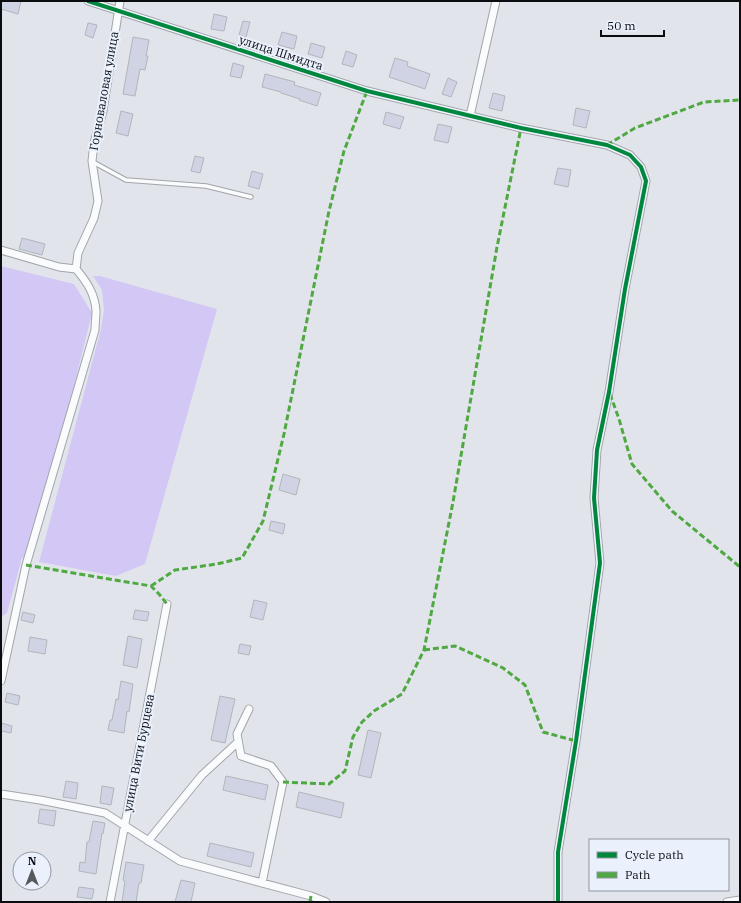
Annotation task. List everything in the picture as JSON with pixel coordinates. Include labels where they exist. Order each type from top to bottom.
[{"type":"street","name":"улица Шмидта","points":[[88,1],[367,91],[521,128],[607,145],[630,155],[641,167],[646,181],[609,392],[597,450],[594,498],[600,563],[576,741],[558,852],[558,902]]},
{"type":"street","name":"Горноваловая улица","points":[[92,161],[94,143],[103,111],[120,1]]},
{"type":"street","points":[[470,116],[496,1]]},
{"type":"street","points":[[76,269],[78,253],[94,218],[98,201],[92,161]]},
{"type":"street","points":[[1,250],[59,267],[76,269],[92,292],[96,311],[95,330],[26,565],[1,681]]},
{"type":"street","name":"улица Вити Бурцева","points":[[110,902],[167,604]]},
{"type":"street","points":[[249,709],[237,734],[241,756],[270,766],[283,782],[262,883]]},
{"type":"street","points":[[148,841],[202,775],[238,742]]},
{"type":"street","points":[[1,794],[104,813],[180,861],[311,896],[326,902]]},
{"type":"street","points":[[727,902],[740,900]]},
{"type":"lane","name":"Горноваловая улица","points":[[92,161],[126,180],[206,186],[251,197]]},
{"type":"shaded area","points":[[1,266],[74,284],[92,313],[31,560],[22,558],[7,613],[1,617]]},
{"type":"shaded area","points":[[93,276],[100,276],[217,309],[145,564],[116,576],[39,562],[101,329],[104,310],[102,290]]},
{"type":"building","points":[[1,1],[21,1],[18,14],[1,9]]},
{"type":"building","points":[[214,14],[227,17],[224,31],[211,29]]},
{"type":"building","points":[[243,21],[250,22],[246,37],[239,35]]},
{"type":"building","points":[[88,23],[97,25],[93,38],[85,35]]},
{"type":"building","points":[[282,32],[297,36],[294,49],[278,45]]},
{"type":"building","points":[[133,37],[149,40],[145,70],[140,69],[135,96],[123,94]]},
{"type":"building","points":[[311,43],[325,47],[322,58],[308,54]]},
{"type":"building","points":[[346,51],[357,55],[353,67],[342,64]]},
{"type":"building","points":[[395,58],[408,62],[407,66],[430,74],[425,89],[389,77]]},
{"type":"building","points":[[233,63],[244,66],[241,78],[230,76]]},
{"type":"building","points":[[265,74],[295,82],[294,85],[321,93],[317,106],[281,92],[262,87]]},
{"type":"building","points":[[448,78],[457,82],[451,97],[442,94]]},
{"type":"building","points":[[493,93],[505,96],[502,111],[489,108]]},
{"type":"building","points":[[576,108],[590,111],[586,128],[573,125]]},
{"type":"building","points":[[121,111],[133,114],[128,136],[116,133]]},
{"type":"building","points":[[386,112],[404,117],[400,129],[383,124]]},
{"type":"building","points":[[438,124],[452,127],[448,143],[434,140]]},
{"type":"building","points":[[195,156],[204,158],[200,173],[191,171]]},
{"type":"building","points":[[558,168],[571,170],[568,187],[554,184]]},
{"type":"building","points":[[252,171],[263,174],[259,189],[248,186]]},
{"type":"building","points":[[22,238],[45,244],[42,255],[19,249]]},
{"type":"building","points":[[283,474],[300,479],[296,495],[279,490]]},
{"type":"building","points":[[271,521],[285,524],[283,534],[269,530]]},
{"type":"building","points":[[254,600],[267,603],[263,620],[250,617]]},
{"type":"building","points":[[135,610],[149,612],[147,621],[133,619]]},
{"type":"building","points":[[23,612],[35,615],[33,623],[21,620]]},
{"type":"building","points":[[128,636],[142,639],[137,668],[123,665]]},
{"type":"building","points":[[30,637],[47,640],[45,654],[28,651]]},
{"type":"building","points":[[240,644],[251,646],[249,655],[238,653]]},
{"type":"building","points":[[121,681],[133,684],[124,733],[108,730],[110,720],[112,720],[116,699],[118,700]]},
{"type":"building","points":[[7,693],[20,696],[18,705],[5,702]]},
{"type":"building","points":[[220,696],[235,699],[225,743],[211,740]]},
{"type":"building","points":[[1,723],[12,726],[11,733],[1,731]]},
{"type":"building","points":[[368,730],[381,733],[371,778],[358,775]]},
{"type":"building","points":[[226,776],[268,785],[265,800],[223,790]]},
{"type":"building","points":[[66,781],[78,783],[76,799],[63,797]]},
{"type":"building","points":[[102,786],[114,788],[111,805],[100,803]]},
{"type":"building","points":[[299,792],[344,803],[341,818],[296,807]]},
{"type":"building","points":[[40,809],[56,811],[54,826],[38,823]]},
{"type":"building","points":[[93,821],[105,823],[103,834],[102,833],[96,874],[79,871],[80,862],[85,863],[87,842],[89,842]]},
{"type":"building","points":[[210,843],[254,853],[251,867],[207,856]]},
{"type":"building","points":[[126,862],[144,865],[136,902],[122,902]]},
{"type":"building","points":[[181,880],[195,883],[191,902],[175,902]]},
{"type":"building","points":[[79,887],[94,889],[92,899],[77,897]]},
{"type":"marked path","points":[[151,586],[175,570],[217,564],[242,558],[263,521],[284,434],[329,211],[344,151],[367,91]]},
{"type":"marked path","points":[[607,145],[635,128],[704,102],[740,100]]},
{"type":"marked path","points":[[283,782],[329,784],[345,771],[353,737],[362,722],[374,711],[402,694],[424,650],[453,502],[497,247],[521,128]]},
{"type":"marked path","points":[[610,394],[632,464],[672,511],[740,567]]},
{"type":"marked path","points":[[26,565],[151,586],[167,604]]},
{"type":"marked path","points":[[424,650],[455,646],[503,668],[525,685],[543,732],[576,741]]},
{"type":"marked path","points":[[310,902],[311,896]]},
{"type":"cycle path","points":[[88,1],[367,91],[521,128],[607,145],[630,155],[641,167],[646,181],[625,289],[609,392],[597,450],[594,498],[600,563],[576,741],[558,852],[558,902]]}]
